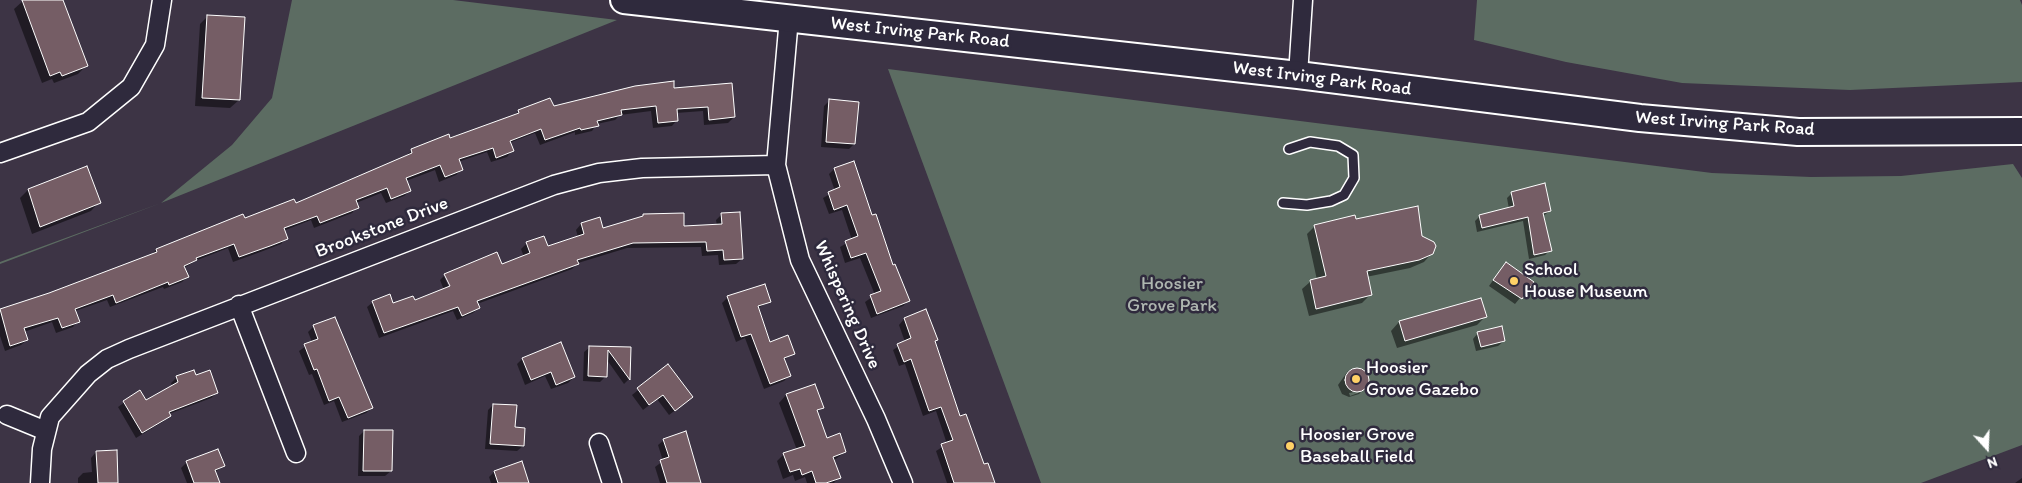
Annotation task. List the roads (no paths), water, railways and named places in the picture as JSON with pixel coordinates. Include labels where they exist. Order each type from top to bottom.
[{"type":"main road","name":"West Irving Park Road","points":[[624,0],[1298,75],[1640,118],[1798,132],[2022,131]]},
{"type":"street","points":[[0,153],[88,122],[131,87],[155,45],[162,0]]},
{"type":"street","points":[[1298,75],[1303,0]]},
{"type":"street","name":"Whispering Drive","points":[[789,18],[776,165],[800,260],[876,419],[903,483]]},
{"type":"street","name":"Brookstone Drive","points":[[40,483],[42,449],[50,417],[88,374],[107,359],[239,305],[563,182],[599,173],[642,168],[776,165]]},
{"type":"street","points":[[239,305],[296,453]]},
{"type":"street","points":[[6,415],[46,431]]},
{"type":"street","points":[[599,442],[612,483]]},
{"type":"lane","points":[[1283,204],[1307,205],[1331,201],[1344,195],[1354,178],[1353,155],[1338,146],[1310,142],[1289,149]]},
{"type":"place","name":"School House Museum","points":[[1514,281]]},
{"type":"place","name":"Hoosier Grove Gazebo","points":[[1356,379]]},
{"type":"place","name":"Hoosier Grove Baseball Field","points":[[1290,446]]},
{"type":"park label","name":"Hoosier Grove Park","points":[[1172,295]]}]
